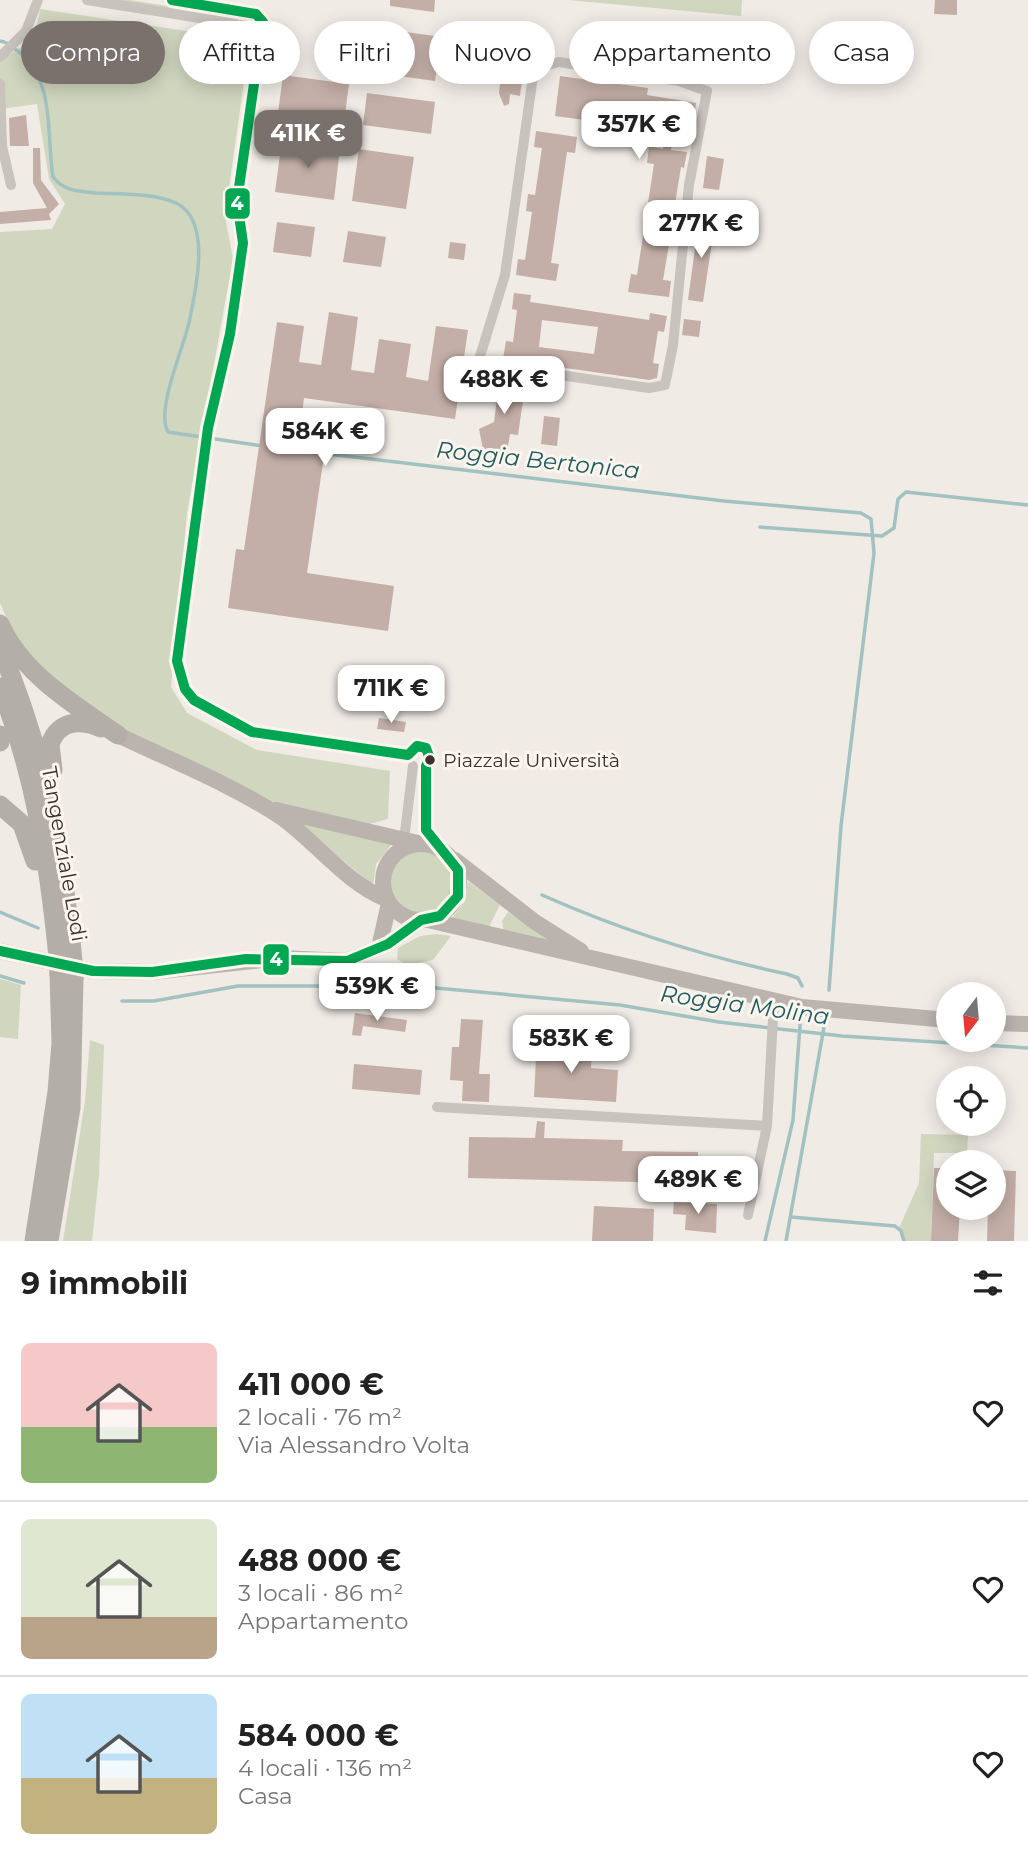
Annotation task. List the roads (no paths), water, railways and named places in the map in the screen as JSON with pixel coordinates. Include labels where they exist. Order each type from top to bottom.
[{"type":"highway","points":[[0,624],[26,663],[60,694],[118,735]]},
{"type":"highway","points":[[0,648],[27,717],[54,813]]},
{"type":"highway","name":"Tangenziale Lodi","points":[[0,687],[33,791],[66,968],[57,1092],[34,1241]]},
{"type":"highway","points":[[49,1241],[71,1108],[66,968],[54,813],[57,788],[49,750],[55,733],[76,722],[88,722],[118,735]]},
{"type":"highway","points":[[0,735],[0,742]]},
{"type":"highway","points":[[0,805],[22,824],[30,843],[43,895],[53,904]]},
{"type":"main road","points":[[118,735],[261,805],[298,830],[366,889],[388,901],[403,916],[596,958],[774,1001],[837,1012],[936,1019]]},
{"type":"main road","points":[[261,805],[378,834],[407,845],[447,853],[535,922],[596,958]]},
{"type":"main road","points":[[379,948],[388,901],[383,875],[387,863],[407,845]]},
{"type":"main road","points":[[0,951],[93,971],[152,972],[246,960],[347,961],[379,948],[424,920],[440,916],[458,896],[458,870],[447,853]]},
{"type":"main road","points":[[1006,1023],[1028,1024]]},
{"type":"street","points":[[3,52],[26,31],[38,0]]},
{"type":"street","points":[[88,0],[212,21]]},
{"type":"street","points":[[172,0],[256,13],[262,21]]},
{"type":"street","points":[[559,62],[679,81],[707,91],[689,185],[673,345],[665,385],[649,388],[478,363],[505,275],[534,69],[559,62]]},
{"type":"street","points":[[0,84],[2,146],[11,185]]},
{"type":"street","points":[[252,84],[237,201],[243,243],[230,334],[208,428],[177,661],[185,689],[194,700],[252,732],[387,750],[426,766]]},
{"type":"street","points":[[407,845],[410,761],[417,746],[426,748],[430,759],[426,766],[424,820],[430,837],[447,853]]},
{"type":"street","points":[[378,834],[393,828],[407,810]]},
{"type":"street","points":[[748,1215],[767,1126],[774,1001]]},
{"type":"street","points":[[437,1107],[767,1126]]},
{"type":"waterway","name":"Roggia Bertonica","points":[[0,41],[19,52],[39,79],[47,110],[53,177],[58,182],[78,191],[167,200],[187,212],[194,224],[198,239],[198,273],[187,330],[165,408],[168,432],[263,446]]},
{"type":"waterway","name":"Roggia Bertonica","points":[[320,453],[724,501],[861,513],[871,519],[874,553],[841,826],[829,990]]},
{"type":"waterway","points":[[760,527],[882,536],[894,528],[898,499],[906,492],[1028,505]]},
{"type":"waterway","points":[[542,895],[662,941],[787,974],[798,978],[802,986]]},
{"type":"waterway","points":[[0,912],[38,928]]},
{"type":"waterway","points":[[0,976],[24,983]]},
{"type":"waterway","name":"Roggia Molina","points":[[122,1001],[154,1001],[238,986],[414,986],[620,1005],[719,1022],[842,1036],[1028,1048]]},
{"type":"waterway","points":[[765,1241],[793,1120],[801,1012]]},
{"type":"waterway","name":"Roggia Bertonica","points":[[786,1241],[826,1016]]},
{"type":"waterway","points":[[791,1217],[895,1226],[901,1231],[904,1241]]},
{"type":"place","name":"Piazzale Università","points":[[430,760]]}]
